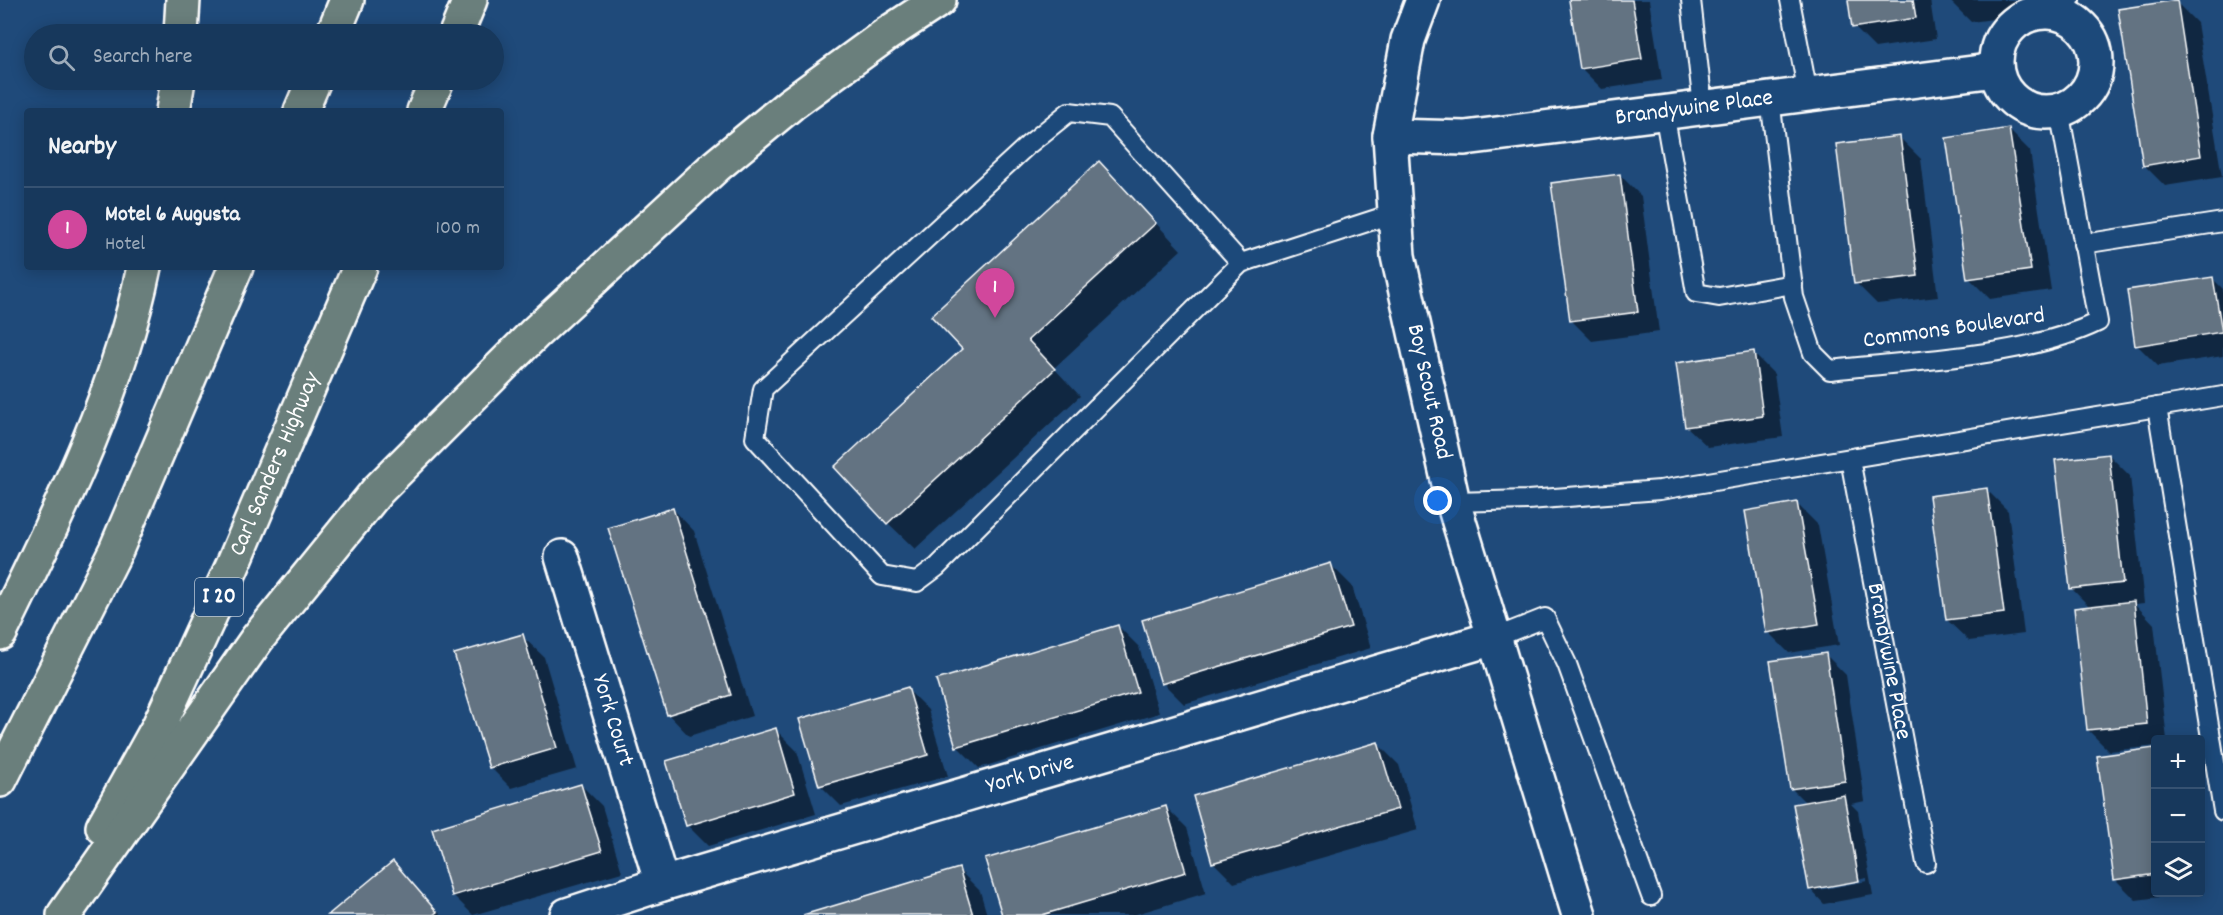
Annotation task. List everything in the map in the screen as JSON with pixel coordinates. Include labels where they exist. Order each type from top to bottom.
[{"type":"highway","points":[[182,24],[183,0]]},
{"type":"highway","points":[[337,24],[347,0]]},
{"type":"highway","points":[[460,24],[470,0]]},
{"type":"highway","points":[[64,915],[257,639],[378,490],[535,333],[716,166],[791,104],[887,34],[939,0]]},
{"type":"highway","points":[[173,108],[176,90]]},
{"type":"highway","points":[[302,108],[310,90]]},
{"type":"highway","points":[[425,108],[433,90]]},
{"type":"highway","points":[[0,633],[83,455],[119,359],[143,270]]},
{"type":"highway","points":[[0,780],[116,550],[235,270]]},
{"type":"highway","name":"Carl Sanders Highway","points":[[53,915],[159,726],[232,567],[359,270]]},
{"type":"street","name":"Boy Scout Road","points":[[1423,0],[1408,40],[1390,136],[1398,256],[1453,502],[1579,915]]},
{"type":"street","points":[[2065,8],[2091,37],[2097,58],[2090,87],[2076,102],[2059,110],[2037,111],[2017,103],[2005,91],[1996,70],[2002,37],[2024,16],[2065,8]]},
{"type":"street","name":"Brandywine Place","points":[[1390,136],[1465,138],[1996,70]]},
{"type":"street","name":"York Court","points":[[562,557],[662,884]]},
{"type":"street","name":"York Drive","points":[[567,915],[662,884],[1494,638]]},
{"type":"lane","points":[[1691,0],[1703,107]]},
{"type":"lane","points":[[1790,0],[1808,94]]},
{"type":"lane","name":"Commons Boulevard","points":[[1770,99],[1794,297],[1812,353],[1830,370],[2020,348],[2073,334],[2098,322],[2059,110]]},
{"type":"lane","points":[[1240,263],[1110,117],[1069,112],[1028,145],[764,389],[755,438],[882,576],[917,582],[937,567],[1240,263],[1395,213]]},
{"type":"lane","points":[[1664,112],[1696,293],[1719,297],[1793,284]]},
{"type":"lane","points":[[2084,244],[2223,222]]},
{"type":"lane","points":[[1453,502],[1528,500],[1660,490],[2223,396]]},
{"type":"lane","points":[[2157,407],[2223,811]]},
{"type":"lane","name":"Brandywine Place","points":[[1850,459],[1926,863]]},
{"type":"lane","points":[[1494,638],[1545,618],[1567,664],[1651,896]]},
{"type":"building","points":[[1569,0],[1632,0],[1642,59],[1580,69]]},
{"type":"building","points":[[1848,0],[1913,0],[1916,18],[1852,28]]},
{"type":"building","points":[[2177,0],[2201,156],[2143,166],[2118,9]]},
{"type":"building","points":[[2009,128],[2031,270],[1967,279],[1946,138]]},
{"type":"building","points":[[1900,136],[1918,276],[1854,284],[1836,144]]},
{"type":"building","points":[[1099,161],[1156,223],[1028,340],[1055,369],[887,524],[834,467],[962,349],[931,316]]},
{"type":"building","points":[[1620,174],[1638,312],[1570,321],[1551,183]]},
{"type":"building","points":[[2213,277],[2222,332],[2135,346],[2127,290]]},
{"type":"building","points":[[1754,351],[1763,416],[1685,427],[1676,363]]},
{"type":"building","points":[[2109,454],[2123,583],[2070,589],[2055,460]]},
{"type":"building","points":[[1987,488],[2004,613],[1946,620],[1929,496]]},
{"type":"building","points":[[1797,502],[1819,624],[1766,633],[1745,511]]},
{"type":"building","points":[[673,508],[731,695],[667,715],[608,528]]},
{"type":"building","points":[[1331,563],[1351,627],[1161,684],[1142,620]]},
{"type":"building","points":[[2134,601],[2147,724],[2087,730],[2074,608]]},
{"type":"building","points":[[1118,625],[1138,692],[956,747],[936,680]]},
{"type":"building","points":[[523,634],[557,748],[489,768],[454,654]]},
{"type":"building","points":[[1826,653],[1845,781],[1790,789],[1770,661]]},
{"type":"building","points":[[908,687],[928,755],[819,786],[799,719]]},
{"type":"building","points":[[776,728],[795,793],[686,826],[666,761]]},
{"type":"building","points":[[1378,742],[1398,809],[1212,863],[1193,796]]},
{"type":"building","points":[[2151,748],[2151,875],[2114,880],[2097,756]]},
{"type":"building","points":[[581,784],[602,851],[452,896],[432,829]]},
{"type":"building","points":[[1844,795],[1859,881],[1809,890],[1793,804]]},
{"type":"building","points":[[1166,806],[1186,872],[1042,915],[1002,915],[985,859]]},
{"type":"building","points":[[393,861],[437,912],[433,915],[328,915]]},
{"type":"building","points":[[959,868],[973,915],[803,915]]},
{"type":"place","name":"Motel 6 Augusta","points":[[995,318]]}]
